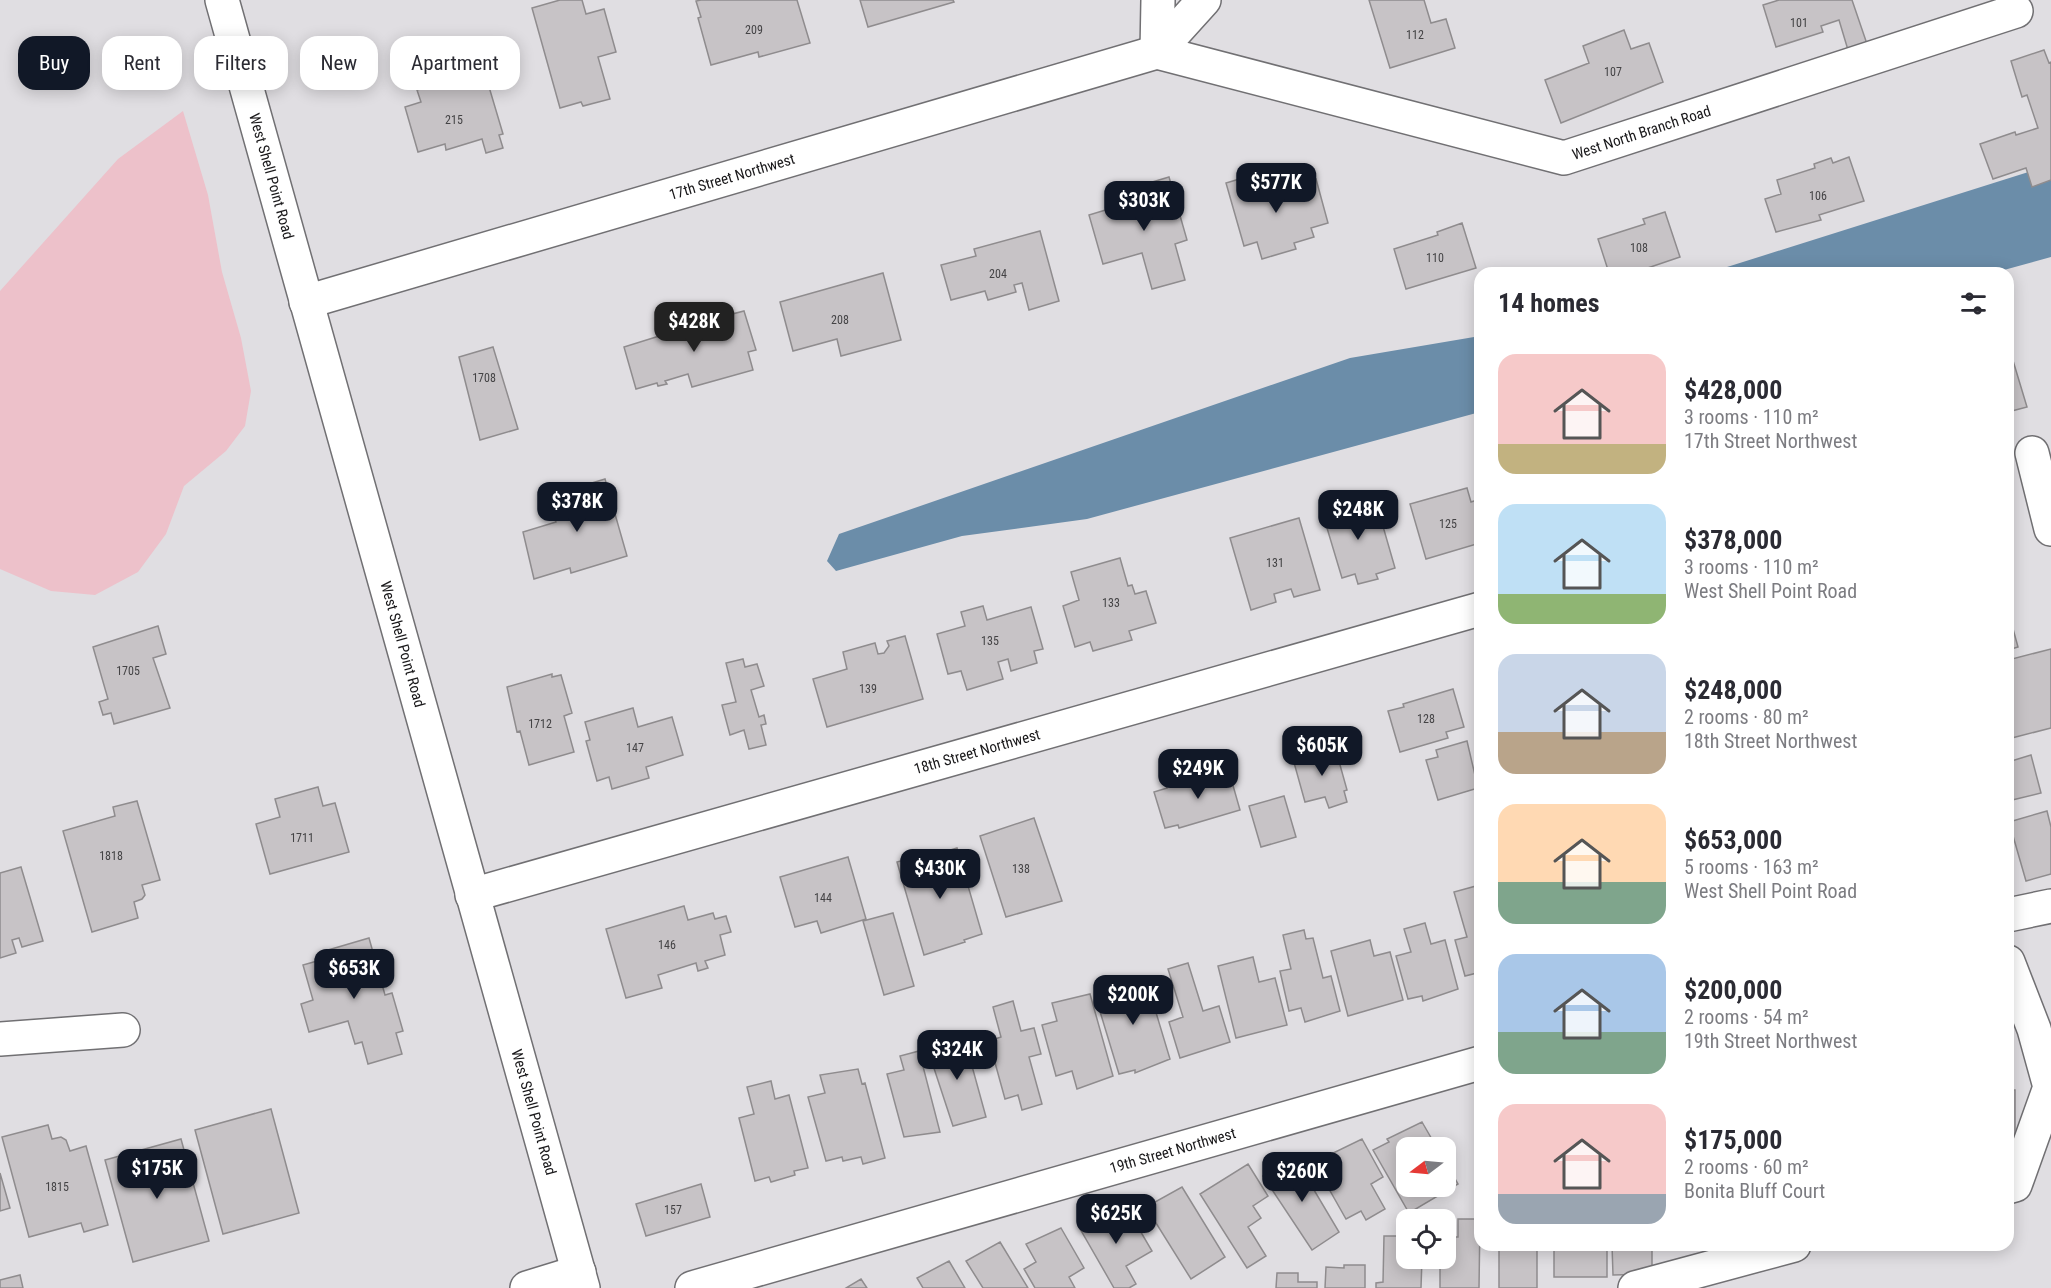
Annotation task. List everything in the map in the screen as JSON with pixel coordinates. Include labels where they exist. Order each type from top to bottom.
[{"type":"street","name":"West Shell Point Road","points":[[222,0],[581,1280]]},
{"type":"street","points":[[1157,52],[1158,0]]},
{"type":"street","points":[[1157,52],[1204,0]]},
{"type":"street","name":"West North Branch Road","points":[[1157,52],[1564,158],[2016,11]]},
{"type":"street","name":"17th Street Northwest","points":[[306,302],[1157,52]]},
{"type":"street","points":[[2030,453],[2051,530]]},
{"type":"street","name":"18th Street Northwest","points":[[472,895],[1474,611]]},
{"type":"street","points":[[2014,914],[2051,906]]},
{"type":"street","points":[[2014,977],[2034,1029],[2049,1087],[2014,1186]]},
{"type":"street","points":[[0,1039],[123,1030]]},
{"type":"street","name":"19th Street Northwest","points":[[692,1288],[1474,1066]]},
{"type":"street","points":[[1635,1288],[1772,1251]]},
{"type":"street","points":[[527,1288],[581,1280]]},
{"type":"shaded area","points":[[183,111],[208,195],[222,272],[241,338],[251,391],[245,426],[226,451],[184,486],[166,534],[138,572],[95,595],[51,591],[0,569],[0,291],[118,159]]},
{"type":"water","points":[[2051,165],[2051,257],[2014,267],[1727,267]]},
{"type":"water","points":[[1474,337],[1474,414],[1087,519],[962,536],[836,571],[827,561],[839,534],[1350,358]]},
{"type":"building","points":[[560,0],[582,0],[586,14],[604,9],[616,52],[598,57],[610,99],[583,106],[581,102],[560,108],[532,8]]},
{"type":"building","points":[[797,0],[810,43],[759,57],[758,52],[711,65],[698,18],[701,17],[696,1]]},
{"type":"building","points":[[860,0],[953,0],[954,2],[868,27]]},
{"type":"building","points":[[1369,0],[1424,0],[1431,23],[1446,19],[1455,48],[1390,68]]},
{"type":"building","points":[[1779,0],[1852,0],[1867,44],[1848,50],[1839,20],[1821,26],[1823,32],[1776,47],[1763,5]]},
{"type":"building","points":[[1624,30],[1631,49],[1649,43],[1663,82],[1561,123],[1545,80],[1589,63],[1583,46]]},
{"type":"building","points":[[2044,50],[2049,63],[2051,62],[2051,180],[2032,187],[2026,168],[1993,179],[1980,144],[2015,132],[2016,135],[2038,128],[2027,95],[2022,97],[2011,61]]},
{"type":"building","points":[[417,90],[490,90],[503,134],[499,135],[503,148],[486,153],[482,139],[446,150],[445,144],[418,152],[405,107],[421,102]]},
{"type":"building","points":[[1849,157],[1864,201],[1819,215],[1821,220],[1776,232],[1765,199],[1781,194],[1777,180],[1815,168],[1814,164],[1831,158],[1833,163]]},
{"type":"building","points":[[1256,174],[1263,195],[1316,179],[1328,223],[1311,228],[1314,237],[1294,243],[1296,249],[1262,259],[1257,242],[1244,246],[1226,183]]},
{"type":"building","points":[[1169,177],[1187,240],[1175,244],[1185,280],[1152,289],[1142,253],[1103,264],[1089,215],[1132,202],[1129,189]]},
{"type":"building","points":[[1665,212],[1680,257],[1651,267],[1607,267],[1598,239],[1645,224],[1643,219]]},
{"type":"building","points":[[1462,223],[1476,267],[1406,289],[1394,249],[1438,235],[1437,232]]},
{"type":"building","points":[[1040,231],[1059,301],[1029,310],[1022,283],[1014,285],[1016,292],[988,300],[985,291],[951,300],[941,265],[976,256],[974,249]]},
{"type":"building","points":[[883,273],[901,340],[841,356],[837,339],[793,351],[780,302]]},
{"type":"building","points":[[744,311],[756,350],[748,352],[753,370],[692,387],[688,374],[665,381],[667,384],[658,386],[657,383],[636,389],[624,347],[672,332],[671,330]]},
{"type":"building","points":[[493,347],[518,429],[480,440],[459,357]]},
{"type":"building","points":[[2014,364],[2027,407],[2014,410]]},
{"type":"building","points":[[605,479],[627,556],[571,573],[570,568],[534,579],[523,532],[556,522],[553,512],[560,510],[556,494]]},
{"type":"building","points":[[1467,488],[1471,502],[1474,501],[1474,545],[1426,559],[1410,504]]},
{"type":"building","points":[[1358,497],[1366,520],[1380,516],[1395,568],[1376,574],[1378,579],[1358,584],[1355,574],[1342,578],[1321,508]]},
{"type":"building","points":[[1299,518],[1320,590],[1294,597],[1291,589],[1274,594],[1276,602],[1251,610],[1230,538]]},
{"type":"building","points":[[1120,558],[1128,586],[1132,585],[1135,594],[1146,591],[1156,623],[1129,631],[1132,640],[1093,651],[1090,642],[1075,647],[1063,606],[1079,600],[1071,572]]},
{"type":"building","points":[[983,606],[987,620],[1031,607],[1043,649],[1034,651],[1037,663],[1011,671],[1008,659],[998,662],[1003,679],[967,690],[961,671],[948,674],[937,634],[965,626],[961,612]]},
{"type":"building","points":[[158,626],[166,654],[153,658],[170,708],[114,724],[111,713],[103,715],[99,702],[108,699],[93,647]]},
{"type":"building","points":[[2014,632],[2018,647],[2014,648]]},
{"type":"building","points":[[905,636],[923,699],[827,727],[813,679],[847,669],[843,652],[875,643],[878,654],[884,653],[889,646],[887,641]]},
{"type":"building","points":[[2051,649],[2051,728],[2014,737],[2014,658]]},
{"type":"building","points":[[743,659],[745,667],[757,664],[764,686],[751,690],[759,717],[764,715],[766,724],[761,725],[766,745],[749,749],[744,730],[730,735],[722,705],[736,702],[726,663]]},
{"type":"building","points":[[552,674],[552,677],[561,675],[572,713],[564,716],[574,752],[529,765],[520,731],[517,732],[507,687]]},
{"type":"building","points":[[1453,689],[1464,727],[1446,732],[1448,738],[1400,752],[1388,711],[1404,707],[1403,704]]},
{"type":"building","points":[[633,708],[638,727],[672,717],[683,755],[646,767],[649,778],[612,789],[609,777],[597,781],[586,741],[590,740],[585,722]]},
{"type":"building","points":[[1467,741],[1474,771],[1474,789],[1438,800],[1426,760],[1438,757],[1436,750]]},
{"type":"building","points":[[1335,747],[1347,790],[1344,791],[1347,802],[1329,808],[1325,797],[1305,802],[1293,759]]},
{"type":"building","points":[[2031,755],[2041,793],[2014,800],[2014,760]]},
{"type":"building","points":[[1228,768],[1240,810],[1179,828],[1178,825],[1165,828],[1154,792],[1167,788],[1166,786]]},
{"type":"building","points":[[318,787],[323,806],[335,803],[349,852],[270,874],[256,824],[280,817],[275,799]]},
{"type":"building","points":[[1284,796],[1296,837],[1261,847],[1249,806]]},
{"type":"building","points":[[137,801],[160,880],[142,885],[145,895],[134,902],[138,918],[92,932],[63,831],[115,816],[113,807]]},
{"type":"building","points":[[2047,811],[2051,827],[2051,874],[2026,881],[2014,839],[2014,821]]},
{"type":"building","points":[[1034,818],[1062,901],[1006,917],[980,836]]},
{"type":"building","points":[[957,848],[982,934],[924,955],[897,862],[940,850],[941,853]]},
{"type":"building","points":[[848,857],[866,919],[821,933],[817,921],[795,927],[780,877]]},
{"type":"building","points":[[21,867],[43,941],[22,947],[19,938],[12,940],[16,953],[0,958],[0,873]]},
{"type":"building","points":[[1474,887],[1474,974],[1465,976],[1455,940],[1467,937],[1454,892]]},
{"type":"building","points":[[684,906],[688,920],[713,913],[715,919],[726,916],[731,932],[720,935],[725,955],[705,961],[708,968],[698,971],[696,963],[658,975],[662,988],[626,998],[606,929]]},
{"type":"building","points":[[893,913],[914,986],[884,995],[863,921]]},
{"type":"building","points":[[1425,923],[1431,944],[1445,940],[1458,989],[1423,1001],[1422,996],[1408,999],[1396,956],[1411,952],[1404,929]]},
{"type":"building","points":[[1304,930],[1306,939],[1313,938],[1323,978],[1331,976],[1340,1011],[1305,1022],[1301,1008],[1289,1011],[1280,971],[1291,969],[1283,935]]},
{"type":"building","points":[[369,938],[385,995],[392,993],[403,1031],[396,1033],[402,1054],[368,1064],[362,1042],[355,1044],[348,1021],[309,1032],[301,1004],[313,1000],[303,965],[331,957],[328,950]]},
{"type":"building","points":[[1370,940],[1374,956],[1390,952],[1403,1000],[1348,1016],[1331,951]]},
{"type":"building","points":[[1253,957],[1259,982],[1275,978],[1287,1025],[1236,1038],[1218,966]]},
{"type":"building","points":[[1188,963],[1203,1011],[1219,1006],[1230,1042],[1180,1058],[1169,1022],[1183,1017],[1168,969]]},
{"type":"building","points":[[1145,976],[1170,1059],[1135,1073],[1135,1070],[1119,1074],[1095,995],[1111,991],[1110,987]]},
{"type":"building","points":[[1090,994],[1113,1076],[1077,1089],[1072,1071],[1056,1076],[1042,1025],[1057,1021],[1052,1003]]},
{"type":"building","points":[[1013,1001],[1021,1031],[1034,1028],[1041,1054],[1029,1057],[1042,1104],[1022,1110],[1018,1095],[1005,1099],[989,1041],[1001,1037],[993,1007]]},
{"type":"building","points":[[964,1037],[986,1117],[953,1126],[927,1047]]},
{"type":"building","points":[[919,1051],[940,1132],[904,1137],[887,1074],[904,1070],[900,1056]]},
{"type":"building","points":[[858,1069],[862,1084],[865,1083],[885,1158],[863,1164],[861,1157],[843,1161],[842,1157],[826,1161],[808,1097],[825,1093],[820,1075]]},
{"type":"building","points":[[771,1081],[775,1099],[789,1095],[808,1168],[794,1171],[795,1175],[771,1182],[769,1177],[755,1181],[739,1118],[754,1114],[747,1087]]},
{"type":"building","points":[[2014,1090],[2015,1090],[2014,1147]]},
{"type":"building","points":[[271,1109],[299,1213],[223,1234],[195,1130]]},
{"type":"building","points":[[1422,1122],[1431,1137],[1396,1137],[1396,1190],[1373,1150],[1389,1142],[1387,1139]]},
{"type":"building","points":[[48,1125],[52,1139],[61,1137],[66,1140],[70,1151],[86,1146],[108,1225],[84,1232],[81,1223],[29,1237],[2,1137]]},
{"type":"building","points":[[181,1139],[209,1241],[133,1262],[105,1160]]},
{"type":"building","points":[[1362,1139],[1383,1177],[1371,1184],[1385,1209],[1366,1220],[1361,1211],[1346,1219],[1316,1166],[1331,1158],[1329,1155]]},
{"type":"building","points":[[1295,1158],[1339,1232],[1312,1250],[1263,1176]]},
{"type":"building","points":[[1248,1164],[1268,1196],[1253,1206],[1261,1218],[1248,1227],[1266,1256],[1247,1268],[1200,1194]]},
{"type":"building","points":[[0,1173],[10,1208],[0,1211]]},
{"type":"building","points":[[701,1184],[710,1217],[646,1236],[636,1204]]},
{"type":"building","points":[[1182,1187],[1225,1257],[1191,1279],[1146,1207]]},
{"type":"building","points":[[1400,1197],[1436,1197],[1416,1209],[1407,1209]]},
{"type":"building","points":[[1125,1205],[1152,1251],[1126,1266],[1136,1284],[1129,1288],[1114,1288],[1079,1227],[1098,1216],[1100,1219]]},
{"type":"building","points":[[1458,1219],[1474,1219],[1474,1251],[1480,1251],[1479,1288],[1440,1288],[1440,1269],[1456,1269],[1456,1237],[1458,1237]]},
{"type":"building","points":[[1061,1228],[1084,1268],[1069,1277],[1075,1288],[1035,1288],[1024,1269],[1036,1262],[1026,1244]]},
{"type":"building","points":[[1384,1236],[1396,1236],[1396,1269],[1422,1269],[1421,1288],[1376,1288],[1376,1283],[1383,1282]]},
{"type":"building","points":[[1000,1242],[1028,1288],[983,1288],[966,1261]]},
{"type":"building","points":[[1499,1251],[1537,1251],[1537,1288],[1499,1288]]},
{"type":"building","points":[[1554,1251],[1607,1251],[1607,1277],[1554,1277]]},
{"type":"building","points":[[1612,1251],[1652,1251],[1652,1274],[1613,1275]]},
{"type":"building","points":[[949,1261],[965,1288],[923,1288],[917,1278]]},
{"type":"building","points":[[1344,1265],[1365,1265],[1365,1288],[1325,1288],[1326,1267],[1344,1268]]},
{"type":"building","points":[[1277,1273],[1298,1273],[1298,1282],[1317,1282],[1317,1288],[1276,1288]]},
{"type":"building","points":[[20,1275],[23,1288],[0,1288],[0,1280]]},
{"type":"building","points":[[861,1279],[867,1288],[846,1288]]}]
